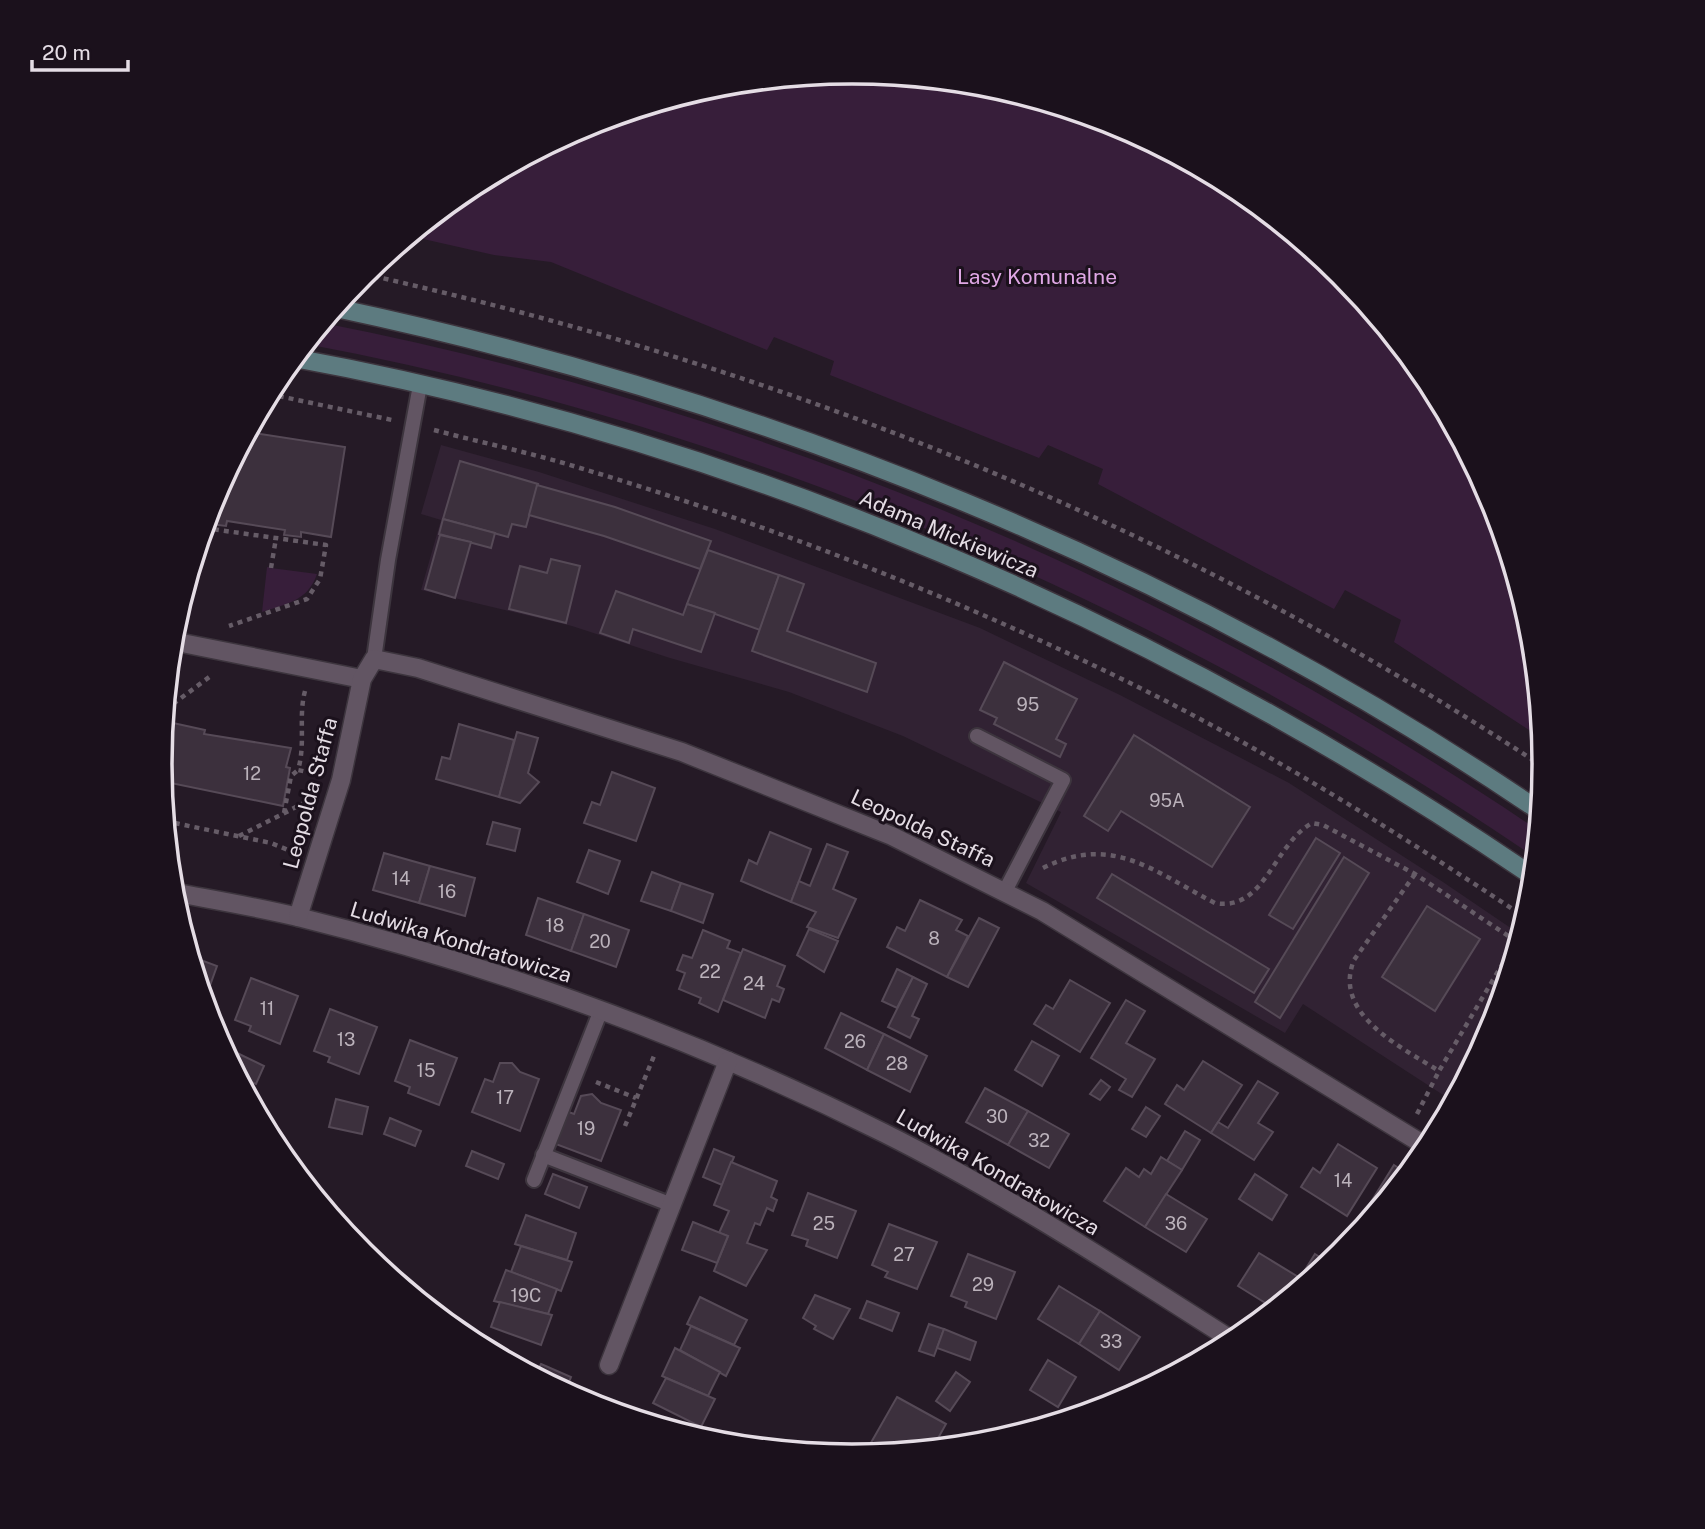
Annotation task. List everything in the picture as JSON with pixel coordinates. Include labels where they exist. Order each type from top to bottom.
[{"type":"street","name":"Adama Mickiewicza","points":[[346,310],[453,334],[636,384],[920,483],[1034,531],[1186,603],[1396,719],[1532,806]]},
{"type":"street","name":"Adama Mickiewicza","points":[[305,360],[420,385],[578,426],[713,468],[855,519],[1000,578],[1157,652],[1264,709],[1454,822],[1524,870]]},
{"type":"street","points":[[183,643],[362,679]]},
{"type":"street","name":"Leopolda Staffa","points":[[298,917],[340,783],[362,679],[374,659],[418,668],[682,752],[892,836],[1012,895],[1419,1141]]},
{"type":"street","name":"Ludwika Kondratowicza","points":[[185,895],[298,917],[505,977],[601,1010],[728,1061],[925,1154],[1054,1227],[1224,1335]]},
{"type":"street","points":[[609,1366],[728,1061]]},
{"type":"lane","points":[[374,659],[420,385]]},
{"type":"lane","points":[[977,736],[1063,780],[1012,895]]},
{"type":"lane","points":[[534,1180],[601,1010]]},
{"type":"lane","points":[[543,1155],[672,1205]]},
{"type":"path","points":[[280,396],[412,425],[555,461],[721,513],[987,616],[1193,716],[1408,841],[1517,912]]},
{"type":"path","points":[[212,649],[216,630],[301,603],[317,587],[326,545],[214,529]]},
{"type":"path","points":[[271,568],[276,538]]},
{"type":"path","points":[[175,702],[238,654]]},
{"type":"path","points":[[284,813],[291,776],[298,770],[303,753],[301,705],[310,669]]},
{"type":"path","points":[[298,770],[340,783]]},
{"type":"path","points":[[239,836],[340,783]]},
{"type":"path","points":[[175,823],[271,843],[316,862]]},
{"type":"path","points":[[1012,895],[1041,869],[1079,854],[1103,853],[1125,856],[1215,903],[1238,903],[1256,891],[1285,845],[1298,831],[1312,823],[1415,874],[1511,937]]},
{"type":"path","points":[[1415,874],[1354,960],[1347,985],[1359,1009],[1378,1031],[1439,1071]]},
{"type":"path","points":[[1406,1132],[1439,1071],[1501,969]]},
{"type":"path","points":[[625,1126],[654,1055]]},
{"type":"path","points":[[575,1074],[636,1098]]},
{"type":"shaded area","points":[[441,445],[539,472],[715,529],[980,628],[1120,695],[1289,783],[1513,929],[1481,1025],[1446,1097],[1303,1004],[1285,1033],[1026,883],[1061,812],[903,736],[789,692],[572,626],[421,590],[441,520],[421,514]]},
{"type":"green space","name":"Lasy Komunalne","points":[[808,85],[897,85],[985,97],[1071,120],[1153,154],[1231,199],[1301,253],[1334,283],[1364,316],[1418,386],[1463,464],[1497,546],[1520,632],[1532,732],[1394,642],[1401,620],[1345,590],[1334,609],[1098,484],[1103,469],[1048,445],[1039,458],[830,375],[834,361],[774,337],[767,350],[551,262],[494,255],[421,239],[474,199],[512,175],[592,136],[676,107],[764,90]]},
{"type":"green space","points":[[333,325],[485,359],[644,403],[802,456],[956,516],[1108,584],[1256,659],[1400,741],[1530,825],[1527,852],[1395,767],[1250,683],[1100,607],[947,538],[791,476],[632,424],[470,379],[316,346]]},
{"type":"green space","points":[[267,567],[317,574],[302,596],[288,604],[262,612]]},
{"type":"building","points":[[258,434],[345,447],[331,537],[301,532],[301,537],[284,535],[285,530],[227,521],[226,526],[216,525]]},
{"type":"building","points":[[460,461],[538,484],[526,527],[512,524],[508,537],[443,519]]},
{"type":"building","points":[[537,485],[615,507],[711,541],[700,569],[604,536],[529,515]]},
{"type":"building","points":[[443,519],[495,533],[491,548],[439,534]]},
{"type":"building","points":[[440,535],[471,542],[455,598],[425,589]]},
{"type":"building","points":[[708,550],[779,575],[760,630],[687,604]]},
{"type":"building","points":[[551,559],[580,566],[566,623],[509,609],[520,566],[547,573]]},
{"type":"building","points":[[779,575],[804,584],[787,631],[876,663],[867,692],[752,651]]},
{"type":"building","points":[[616,591],[683,615],[687,604],[715,613],[701,652],[633,629],[629,643],[600,633]]},
{"type":"building","points":[[1004,662],[1077,699],[1056,739],[1066,744],[1060,757],[994,724],[997,718],[980,710]]},
{"type":"building","points":[[173,723],[205,730],[204,734],[291,748],[286,767],[290,768],[283,806],[172,783]]},
{"type":"building","points":[[459,724],[514,740],[499,797],[436,779],[442,757],[450,759]]},
{"type":"building","points":[[517,732],[538,738],[528,773],[539,782],[520,803],[499,797]]},
{"type":"building","points":[[1134,735],[1250,807],[1212,867],[1121,811],[1108,831],[1084,816]]},
{"type":"building","points":[[612,772],[655,788],[636,841],[584,823],[592,802],[600,805]]},
{"type":"building","points":[[493,822],[520,829],[515,851],[487,844]]},
{"type":"building","points":[[770,832],[811,849],[791,902],[741,881],[749,860],[757,864]]},
{"type":"building","points":[[1316,838],[1340,853],[1293,929],[1269,915]]},
{"type":"building","points":[[827,844],[848,852],[833,889],[856,899],[838,938],[807,927],[816,912],[791,902],[799,881],[810,886]]},
{"type":"building","points":[[589,850],[620,861],[608,894],[577,882]]},
{"type":"building","points":[[384,853],[430,866],[419,903],[373,890]]},
{"type":"building","points":[[1344,857],[1369,873],[1280,1018],[1255,1002]]},
{"type":"building","points":[[430,866],[475,878],[465,916],[419,903]]},
{"type":"building","points":[[652,872],[681,883],[671,911],[641,901]]},
{"type":"building","points":[[1112,874],[1269,969],[1254,993],[1097,898]]},
{"type":"building","points":[[681,883],[713,894],[703,923],[671,911]]},
{"type":"building","points":[[538,898],[584,914],[571,951],[526,935]]},
{"type":"building","points":[[920,900],[962,920],[956,930],[968,936],[947,977],[887,947],[897,927],[905,931]]},
{"type":"building","points":[[1427,906],[1480,939],[1435,1011],[1382,977]]},
{"type":"building","points":[[584,914],[629,930],[616,967],[571,951]]},
{"type":"building","points":[[979,918],[999,928],[968,987],[947,977]]},
{"type":"building","points":[[809,929],[838,941],[824,972],[797,955]]},
{"type":"building","points":[[703,930],[730,941],[727,948],[741,953],[718,1012],[699,1003],[701,998],[679,989],[685,973],[677,970],[683,955],[692,958]]},
{"type":"building","points":[[743,949],[785,966],[777,986],[784,989],[779,1002],[772,999],[765,1018],[723,1000]]},
{"type":"building","points":[[201,960],[217,966],[209,987]]},
{"type":"building","points":[[897,969],[913,977],[897,1008],[882,1001]]},
{"type":"building","points":[[913,977],[927,984],[912,1016],[919,1019],[910,1038],[888,1027]]},
{"type":"building","points":[[251,978],[298,996],[280,1044],[249,1031],[251,1026],[235,1020]]},
{"type":"building","points":[[1070,980],[1110,1003],[1080,1052],[1034,1024],[1046,1005],[1053,1009]]},
{"type":"building","points":[[1126,1000],[1145,1011],[1126,1043],[1155,1059],[1132,1097],[1119,1090],[1126,1079],[1091,1058]]},
{"type":"building","points":[[330,1009],[377,1027],[359,1074],[328,1062],[330,1057],[314,1051]]},
{"type":"building","points":[[841,1013],[884,1034],[867,1070],[825,1048]]},
{"type":"building","points":[[884,1034],[927,1056],[910,1092],[867,1070]]},
{"type":"building","points":[[410,1040],[457,1058],[439,1105],[408,1093],[410,1087],[395,1081]]},
{"type":"building","points":[[1032,1041],[1059,1056],[1042,1086],[1015,1070]]},
{"type":"building","points":[[236,1053],[264,1066],[256,1084],[251,1082]]},
{"type":"building","points":[[1203,1061],[1242,1085],[1211,1133],[1165,1104],[1177,1085],[1184,1090]]},
{"type":"building","points":[[500,1063],[512,1063],[520,1072],[539,1079],[520,1131],[472,1112],[485,1079],[493,1082]]},
{"type":"building","points":[[1101,1080],[1110,1087],[1100,1100],[1090,1094]]},
{"type":"building","points":[[1258,1081],[1278,1093],[1258,1123],[1273,1132],[1254,1160],[1211,1133],[1218,1122],[1228,1128]]},
{"type":"building","points":[[985,1088],[1028,1111],[1008,1145],[966,1122]]},
{"type":"building","points":[[592,1094],[601,1103],[621,1110],[601,1161],[553,1143],[566,1111],[574,1114],[581,1096]]},
{"type":"building","points":[[336,1099],[368,1107],[362,1134],[329,1127]]},
{"type":"building","points":[[1146,1107],[1160,1116],[1146,1137],[1132,1129]]},
{"type":"building","points":[[1028,1111],[1069,1134],[1049,1168],[1008,1145]]},
{"type":"building","points":[[390,1118],[421,1131],[415,1146],[384,1134]]},
{"type":"building","points":[[1185,1131],[1200,1140],[1182,1170],[1167,1161]]},
{"type":"building","points":[[1338,1144],[1377,1168],[1347,1216],[1301,1187],[1313,1168],[1320,1173]]},
{"type":"building","points":[[714,1149],[734,1157],[722,1185],[703,1177]]},
{"type":"building","points":[[472,1151],[504,1164],[498,1179],[466,1166]]},
{"type":"building","points":[[1161,1157],[1182,1170],[1145,1227],[1104,1201],[1126,1168],[1139,1177],[1144,1169],[1151,1174]]},
{"type":"building","points":[[731,1162],[777,1181],[771,1197],[777,1200],[773,1211],[767,1208],[760,1225],[755,1223],[747,1243],[767,1250],[746,1286],[714,1271],[728,1236],[719,1233],[729,1211],[714,1205]]},
{"type":"building","points":[[1394,1165],[1400,1169],[1392,1179],[1365,1212]]},
{"type":"building","points":[[553,1174],[587,1187],[579,1208],[545,1194]]},
{"type":"building","points":[[1255,1174],[1287,1195],[1272,1220],[1239,1199]]},
{"type":"building","points":[[808,1193],[856,1211],[837,1258],[806,1246],[808,1240],[792,1235]]},
{"type":"building","points":[[1166,1194],[1207,1219],[1186,1252],[1145,1227]]},
{"type":"building","points":[[526,1215],[576,1233],[567,1260],[515,1244]]},
{"type":"building","points":[[693,1222],[728,1236],[717,1263],[682,1250]]},
{"type":"building","points":[[889,1224],[937,1242],[917,1289],[885,1277],[888,1272],[872,1265]]},
{"type":"building","points":[[521,1246],[572,1262],[561,1291],[511,1272]]},
{"type":"building","points":[[1259,1253],[1299,1277],[1267,1304],[1238,1286]]},
{"type":"building","points":[[968,1254],[1015,1272],[996,1319],[965,1307],[967,1302],[951,1296]]},
{"type":"building","points":[[1315,1254],[1321,1258],[1302,1275]]},
{"type":"building","points":[[506,1270],[557,1289],[548,1314],[494,1301]]},
{"type":"building","points":[[1059,1286],[1100,1311],[1079,1344],[1038,1319]]},
{"type":"building","points":[[815,1295],[850,1309],[833,1339],[814,1329],[816,1326],[803,1318]]},
{"type":"building","points":[[700,1297],[747,1320],[734,1345],[687,1324]]},
{"type":"building","points":[[867,1301],[899,1313],[892,1331],[860,1318]]},
{"type":"building","points":[[500,1302],[552,1315],[541,1345],[491,1327]]},
{"type":"building","points":[[1100,1311],[1140,1337],[1119,1370],[1079,1344]]},
{"type":"building","points":[[929,1324],[944,1329],[934,1356],[919,1351]]},
{"type":"building","points":[[691,1326],[740,1348],[726,1376],[680,1350]]},
{"type":"building","points":[[944,1329],[976,1342],[970,1360],[937,1348]]},
{"type":"building","points":[[675,1348],[720,1372],[708,1396],[662,1376]]},
{"type":"building","points":[[1048,1360],[1076,1377],[1058,1407],[1030,1390]]},
{"type":"building","points":[[541,1364],[571,1377],[569,1383],[539,1368]]},
{"type":"building","points":[[956,1372],[970,1382],[950,1411],[936,1401]]},
{"type":"building","points":[[666,1378],[715,1399],[701,1427],[653,1403]]},
{"type":"building","points":[[897,1397],[946,1424],[937,1439],[870,1445]]}]
